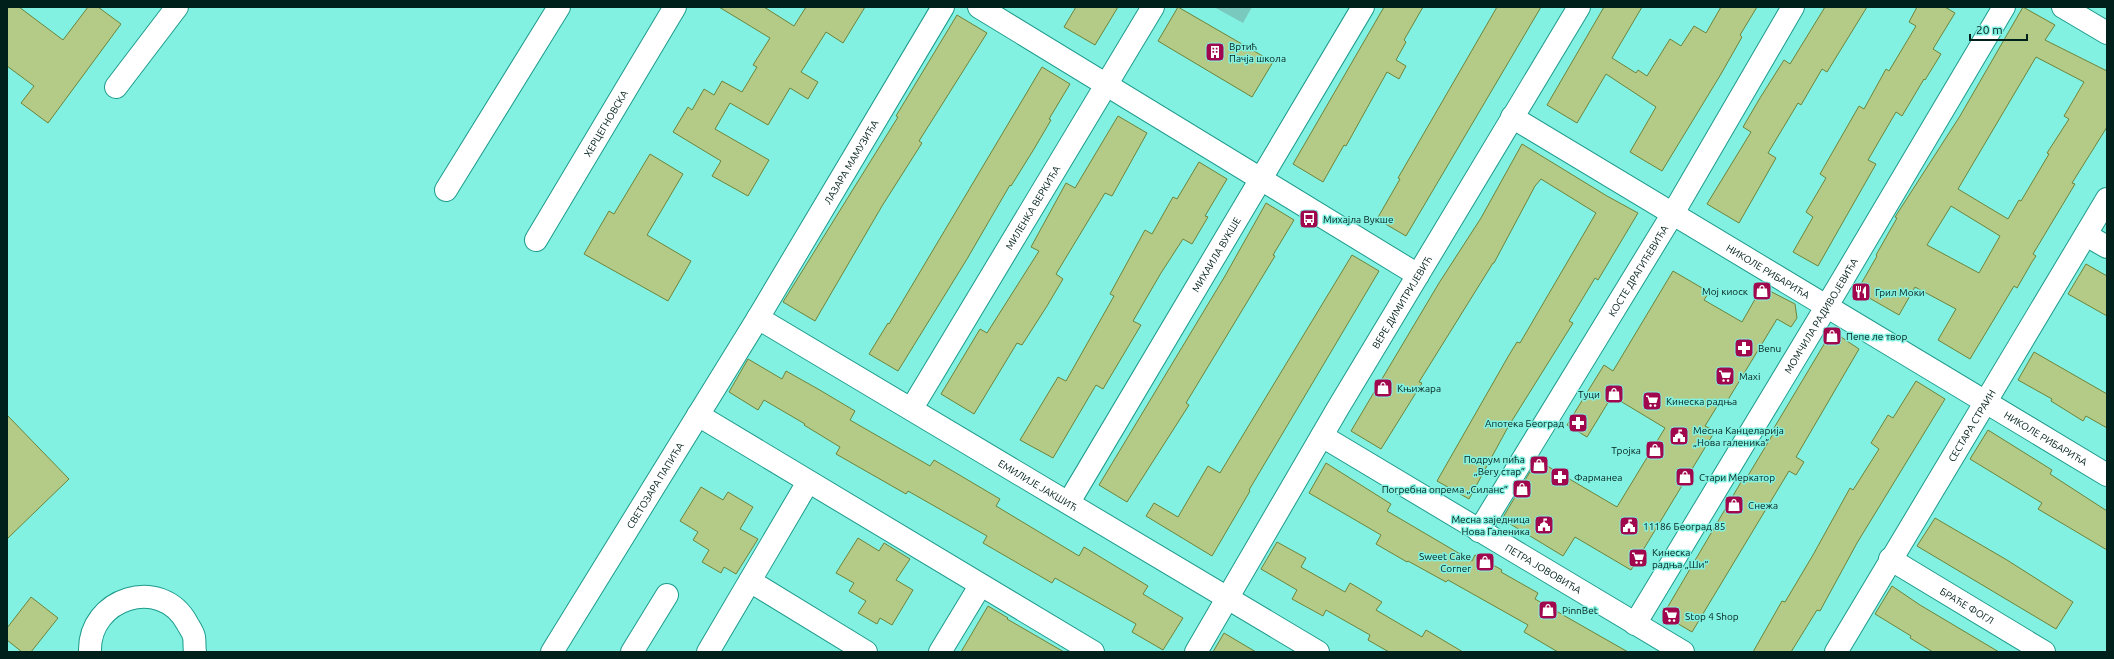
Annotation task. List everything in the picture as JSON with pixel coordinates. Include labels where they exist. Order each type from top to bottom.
[{"type":"street","points":[[116,87],[177,7]]},
{"type":"street","points":[[446,190],[559,7]]},
{"type":"street","name":"ХЕРЦЕГНОВСКА","points":[[536,240],[675,7]]},
{"type":"street","name":"ЛАЗАРА МАМУЗИЋА","points":[[758,318],[943,7]]},
{"type":"street","points":[[979,7],[1418,275]]},
{"type":"street","name":"МИЛЕНКА ВЕРКИЋА","points":[[912,408],[1153,7]]},
{"type":"street","name":"МИХАИЛА ВУКШЕ","points":[[1068,502],[1262,180],[1363,7]]},
{"type":"street","name":"ВЕРЕ ДИМИТРИЈЕВИЋ","points":[[1196,652],[1322,436],[1579,7]]},
{"type":"street","name":"КОСТЕ ДРАГИЋЕВИЋА","points":[[1479,532],[1672,215],[1793,7]]},
{"type":"street","name":"МОМЧИЛА РАДИВОЈЕВИЋА","points":[[1635,624],[1826,307],[2004,7]]},
{"type":"street","points":[[2062,7],[2107,33]]},
{"type":"street","name":"НИКОЛЕ РИБАРИЋА","points":[[1512,117],[1672,215],[2107,475]]},
{"type":"street","name":"СЕСТАРА СТРАИН","points":[[1836,652],[2107,199]]},
{"type":"street","points":[[2086,235],[2107,247]]},
{"type":"street","name":"ЕМИЛИЈЕ ЈАКШИЋ","points":[[758,318],[912,408],[1318,652]]},
{"type":"street","name":"СВЕТОЗАРА ПАПИЋА","points":[[552,652],[758,318]]},
{"type":"street","points":[[698,415],[1090,651]]},
{"type":"street","name":"ПЕТРА ЈОВОВИЋА","points":[[1322,436],[1479,532],[1683,652]]},
{"type":"street","points":[[708,652],[808,482]]},
{"type":"street","name":"БРАЋЕ ФОГЛ","points":[[1890,560],[2044,652]]},
{"type":"street","points":[[750,582],[866,652]]},
{"type":"street","points":[[940,652],[980,586]]},
{"type":"street","points":[[632,652],[667,595]]},
{"type":"street","points":[[90,652],[89,640],[99,618],[117,602],[140,596],[163,601],[183,615],[194,636],[195,652]]},
{"type":"shaded area","points":[[1214,7],[1252,7],[1243,23]]},
{"type":"building","points":[[7,7],[19,7],[63,40],[88,7],[98,7],[121,24],[48,123],[21,103],[34,86],[7,66]]},
{"type":"building","points":[[719,7],[764,7],[794,26],[806,7],[865,7],[843,43],[826,32],[801,72],[818,82],[808,99],[790,88],[768,125],[730,103],[715,129],[769,160],[748,196],[712,176],[721,161],[673,132],[688,107],[692,110],[704,89],[714,95],[722,81],[742,92],[757,67],[753,65],[770,38]]},
{"type":"building","points":[[1076,7],[1118,7],[1095,45],[1064,27]]},
{"type":"building","name":"Вртић Пачја школа","points":[[1178,7],[1273,62],[1252,97],[1158,41]]},
{"type":"building","points":[[1384,7],[1423,7],[1404,40],[1406,42],[1396,60],[1406,66],[1399,79],[1387,72],[1346,146],[1344,145],[1323,182],[1293,164]]},
{"type":"building","points":[[1497,7],[1541,7],[1406,236],[1377,219],[1400,179],[1398,178]]},
{"type":"building","points":[[1604,7],[1642,7],[1612,58],[1636,73],[1638,70],[1647,76],[1670,39],[1681,46],[1694,26],[1706,33],[1721,7],[1757,7],[1740,35],[1742,37],[1721,74],[1662,171],[1630,152],[1656,107],[1606,74],[1577,123],[1547,105]]},
{"type":"building","points":[[1825,7],[1867,7],[1827,72],[1822,69],[1801,105],[1798,103],[1768,153],[1776,158],[1739,223],[1707,204],[1751,132],[1743,127],[1760,98],[1784,60],[1790,64]]},
{"type":"building","points":[[1917,7],[1945,7],[1955,13],[1933,49],[1941,54],[1902,116],[1896,112],[1868,160],[1876,164],[1818,266],[1793,252],[1813,217],[1806,212],[1826,178],[1820,174],[1859,106],[1864,109],[1886,69],[1889,71],[1916,26],[1909,22]]},
{"type":"building","points":[[2023,7],[2055,25],[2045,40],[2107,71],[2107,127],[2072,183],[2075,184],[2033,254],[2036,256],[2017,288],[2014,286],[1970,359],[1938,340],[1956,309],[1915,287],[1899,315],[1857,291],[1897,218],[1895,217],[1960,116]],"holes":[[[2036,57],[2084,82],[2064,116],[2069,119],[2047,153],[2049,154],[2021,201],[2019,200],[2008,219],[1958,189]],[[1951,206],[2000,236],[1979,273],[1927,245]]]},
{"type":"building","points":[[957,15],[987,33],[919,141],[922,143],[882,206],[815,321],[783,302],[898,117],[896,116]]},
{"type":"building","points":[[1042,67],[1070,84],[1049,119],[1051,120],[1034,149],[1011,186],[1010,185],[967,259],[898,371],[869,354],[888,323],[889,324]]},
{"type":"building","points":[[1118,116],[1147,133],[1112,196],[1105,193],[1056,274],[1063,279],[1047,306],[1022,345],[1017,343],[974,414],[941,394],[980,329],[987,333],[1039,251],[1031,247],[1066,183],[1075,188]]},
{"type":"building","points":[[1522,144],[1607,196],[1638,213],[1598,280],[1595,278],[1569,321],[1573,323],[1508,427],[1469,499],[1437,481],[1509,355],[1517,342],[1520,343],[1596,213],[1541,179],[1535,186],[1494,263],[1419,382],[1422,383],[1381,449],[1351,431],[1439,283],[1481,218]]},
{"type":"building","points":[[650,154],[683,174],[647,235],[691,261],[668,301],[584,254],[609,211],[614,214]]},
{"type":"building","points":[[1199,162],[1227,179],[1205,216],[1208,217],[1192,244],[1183,239],[1161,273],[1133,321],[1141,325],[1103,389],[1096,385],[1053,458],[1020,440],[1058,377],[1066,381],[1114,296],[1110,294],[1145,230],[1152,234],[1173,197],[1177,199]]},
{"type":"building","points":[[1266,203],[1294,220],[1273,255],[1275,256],[1186,403],[1189,405],[1127,502],[1099,485],[1225,276]]},
{"type":"building","points":[[1352,255],[1379,271],[1249,490],[1250,491],[1212,556],[1146,516],[1154,503],[1178,517],[1208,466],[1220,473]]},
{"type":"building","points":[[2086,264],[2107,276],[2107,316],[2068,294]]},
{"type":"building","points":[[1673,271],[1709,292],[1704,300],[1742,322],[1762,287],[1795,304],[1797,318],[1791,327],[1777,319],[1726,403],[1721,400],[1705,426],[1715,431],[1631,570],[1575,537],[1563,556],[1502,519],[1537,460],[1617,507],[1665,428],[1612,396],[1587,437],[1567,425],[1604,365],[1613,371]]},
{"type":"building","points":[[1832,331],[1859,349],[1796,457],[1804,462],[1796,475],[1789,471],[1692,632],[1663,615],[1744,477],[1746,479],[1773,434],[1771,433]]},
{"type":"building","points":[[2034,352],[2107,394],[2107,428],[2086,416],[2083,421],[2051,401],[2052,399],[2018,380]]},
{"type":"building","points":[[748,359],[782,379],[786,371],[818,389],[855,411],[850,420],[930,466],[934,460],[1000,499],[996,506],[1079,556],[1084,547],[1148,586],[1143,594],[1183,618],[1163,650],[1132,632],[1136,624],[1055,578],[1052,583],[983,543],[987,536],[908,491],[906,494],[836,454],[840,447],[804,425],[805,424],[764,400],[758,410],[729,392]]},
{"type":"building","points":[[1916,381],[1945,399],[1857,543],[1820,611],[1817,610],[1791,652],[1753,652],[1782,601],[1785,602],[1813,555],[1850,488],[1853,490],[1879,449],[1871,443],[1888,415],[1893,418]]},
{"type":"building","points":[[7,415],[69,479],[7,539]]},
{"type":"building","points":[[1988,430],[2052,470],[2050,474],[2107,511],[2107,550],[2038,509],[2042,503],[1970,459]]},
{"type":"building","points":[[1326,463],[1391,504],[1387,511],[1472,561],[1475,555],[1502,570],[1501,572],[1538,593],[1535,599],[1628,652],[1558,652],[1524,632],[1528,625],[1448,580],[1446,582],[1376,544],[1381,535],[1309,493]]},
{"type":"building","points":[[701,487],[723,500],[728,492],[753,507],[740,529],[758,539],[736,574],[724,567],[721,573],[702,562],[709,550],[693,540],[698,532],[680,521]]},
{"type":"building","points":[[1935,518],[2007,560],[2073,602],[2056,629],[1917,546]]},
{"type":"building","points":[[858,538],[879,551],[884,543],[910,559],[896,580],[913,590],[892,625],[880,618],[877,624],[858,613],[866,601],[849,591],[854,583],[836,573]]},
{"type":"building","points":[[1277,542],[1306,558],[1301,567],[1345,592],[1350,583],[1382,602],[1376,610],[1422,637],[1426,630],[1463,652],[1389,652],[1368,640],[1370,635],[1326,610],[1323,616],[1292,599],[1297,590],[1261,569]]},
{"type":"building","points":[[1892,586],[1920,605],[1999,652],[1933,652],[1910,638],[1911,636],[1875,614]]},
{"type":"building","points":[[31,597],[58,618],[31,652],[22,652],[7,640],[7,628]]},
{"type":"building","points":[[988,606],[1008,618],[1007,619],[1064,652],[961,652]]},
{"type":"building","points":[[1224,633],[1256,652],[1213,652]]},
{"type":"place","name":"Вртић Пачја школа","points":[[1215,52]]},
{"type":"place","name":"Михајла Вукше","points":[[1309,219]]},
{"type":"place","name":"Мој киоск","points":[[1762,291]]},
{"type":"place","name":"Грил Моки","points":[[1861,292]]},
{"type":"place","name":"Пепе ле твор","points":[[1832,336]]},
{"type":"place","name":"Benu","points":[[1744,348]]},
{"type":"place","name":"Maxi","points":[[1725,376]]},
{"type":"place","name":"Књижара","points":[[1383,388]]},
{"type":"place","name":"Туци","points":[[1614,394]]},
{"type":"place","name":"Кинеска радња","points":[[1652,401]]},
{"type":"place","name":"Апотека Београд","points":[[1578,423]]},
{"type":"place","name":"Месна Канцеларија „Нова галеника”","points":[[1679,436]]},
{"type":"place","name":"Тројка","points":[[1655,450]]},
{"type":"place","name":"Подрум пића „Вегу стар”","points":[[1539,465]]},
{"type":"place","name":"Фарманеа","points":[[1560,477]]},
{"type":"place","name":"Стари Меркатор","points":[[1685,477]]},
{"type":"place","name":"Погребна опрема „Силанс”","points":[[1522,489]]},
{"type":"place","name":"Снежа","points":[[1734,505]]},
{"type":"place","name":"Месна заједница Нова Галеника","points":[[1544,525]]},
{"type":"place","name":"11186 Београд 85","points":[[1629,526]]},
{"type":"place","name":"Кинеска радња „Ши”","points":[[1638,558]]},
{"type":"place","name":"Sweet Cake Corner","points":[[1485,562]]},
{"type":"place","name":"PinnBet","points":[[1548,610]]},
{"type":"place","name":"Stop 4 Shop","points":[[1671,616]]}]
